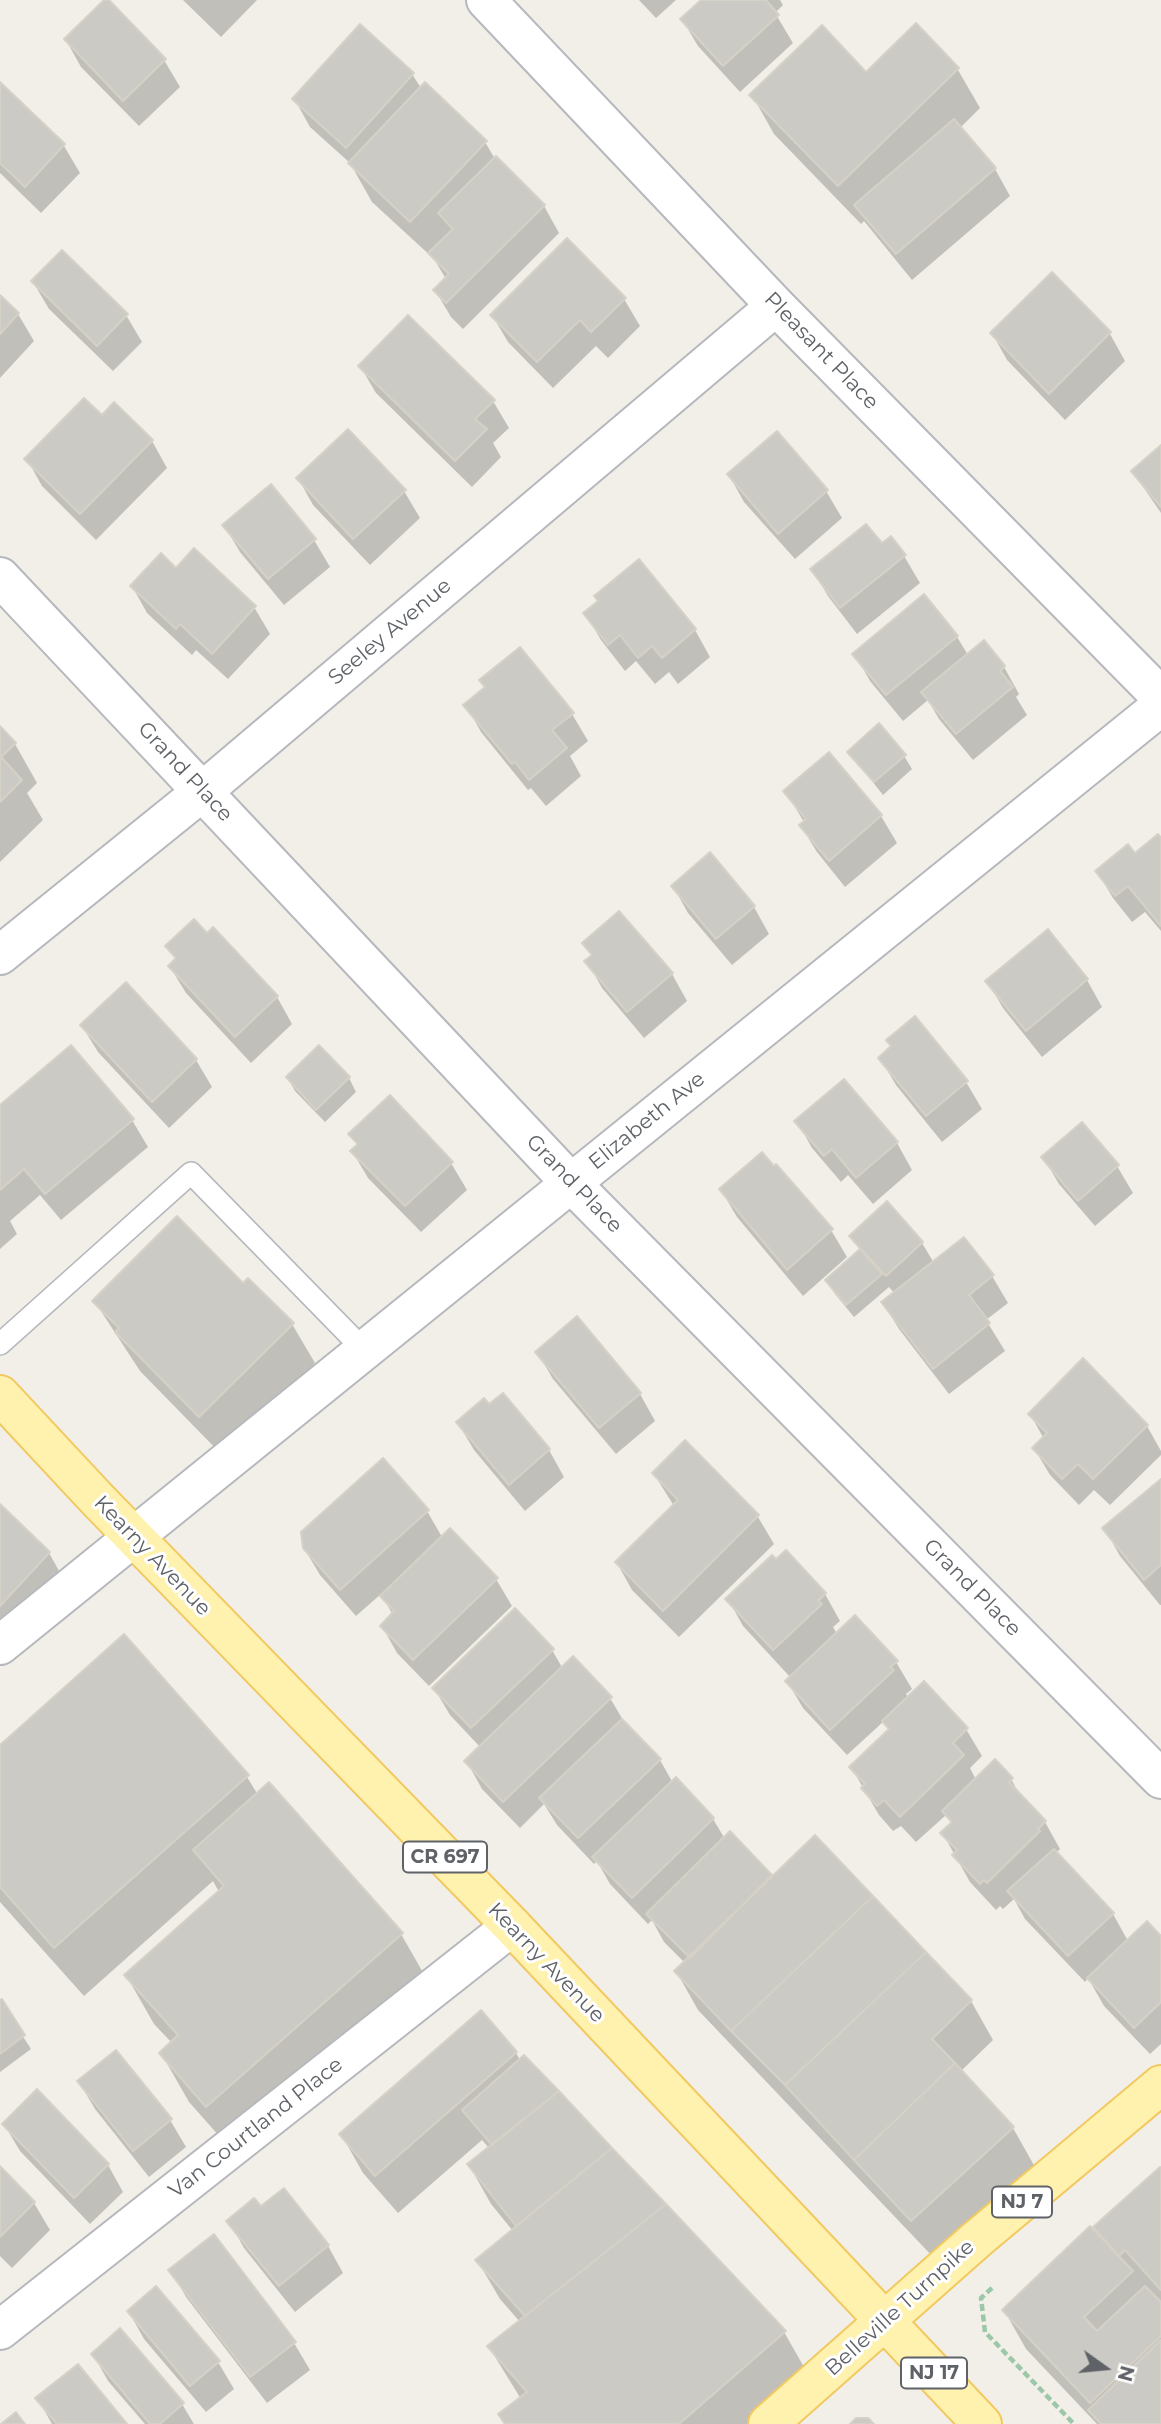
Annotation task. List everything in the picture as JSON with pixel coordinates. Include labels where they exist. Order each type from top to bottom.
[{"type":"main road","name":"Kearny Avenue","points":[[0,1395],[512,1926],[887,2322]]},
{"type":"main road","name":"Belleville Turnpike","points":[[768,2424],[887,2322],[976,2240],[1161,2085]]},
{"type":"main road","name":"NJ 17","points":[[887,2322],[982,2424]]},
{"type":"street","name":"Pleasant Place","points":[[486,0],[776,306],[1161,697]]},
{"type":"street","name":"Seeley Avenue","points":[[0,955],[202,790],[776,306]]},
{"type":"street","name":"Grand Place","points":[[0,577],[571,1183],[1161,1779]]},
{"type":"street","name":"Elizabeth Ave","points":[[0,1646],[133,1535],[1161,706]]},
{"type":"street","name":"Van Courtland Place","points":[[0,2330],[512,1926]]},
{"type":"lane","points":[[0,1343],[191,1173],[364,1350]]},
{"type":"path","points":[[995,2286],[981,2298],[985,2332],[1074,2424]]},
{"type":"building","points":[[104,0],[109,0],[166,59],[123,101],[64,39]]},
{"type":"building","points":[[701,0],[766,0],[779,15],[723,66],[680,19]]},
{"type":"building","points":[[916,23],[959,68],[838,186],[749,95],[822,25],[866,72]]},
{"type":"building","points":[[360,24],[414,73],[346,148],[292,99]]},
{"type":"building","points":[[0,82],[65,144],[25,187],[0,163]]},
{"type":"building","points":[[425,82],[487,141],[410,222],[348,163]]},
{"type":"building","points":[[954,119],[996,168],[896,254],[854,205]]},
{"type":"building","points":[[496,156],[545,205],[446,303],[433,290],[449,274],[428,253],[453,229],[438,213]]},
{"type":"building","points":[[567,238],[626,298],[591,332],[580,320],[537,362],[490,315]]},
{"type":"building","points":[[62,250],[128,314],[97,346],[31,281]]},
{"type":"building","points":[[1052,272],[1111,332],[1049,394],[990,333]]},
{"type":"building","points":[[0,295],[19,313],[0,334]]},
{"type":"building","points":[[408,315],[495,400],[475,419],[487,429],[455,461],[358,366]]},
{"type":"building","points":[[84,398],[102,415],[114,402],[153,440],[80,514],[24,459]]},
{"type":"building","points":[[348,429],[406,490],[353,539],[296,478]]},
{"type":"building","points":[[777,431],[828,490],[778,534],[727,474]]},
{"type":"building","points":[[1161,445],[1161,507],[1131,471]]},
{"type":"building","points":[[271,484],[316,539],[268,579],[222,525]]},
{"type":"building","points":[[866,524],[882,543],[891,536],[906,555],[840,608],[810,569]]},
{"type":"building","points":[[194,548],[256,606],[212,654],[180,624],[176,629],[130,586],[161,553],[176,568]]},
{"type":"building","points":[[639,559],[696,629],[662,658],[652,646],[638,658],[620,635],[608,645],[583,613],[598,601],[594,596]]},
{"type":"building","points":[[924,594],[958,636],[886,695],[852,654]]},
{"type":"building","points":[[984,640],[1005,666],[1000,671],[1013,687],[956,734],[921,692]]},
{"type":"building","points":[[520,647],[574,713],[552,730],[567,748],[529,780],[515,762],[512,764],[463,705],[485,687],[479,680]]},
{"type":"building","points":[[879,723],[906,755],[874,782],[847,752]]},
{"type":"building","points":[[0,726],[16,743],[1,757],[22,780],[0,802]]},
{"type":"building","points":[[829,752],[882,815],[829,861],[799,825],[806,819],[783,791]]},
{"type":"building","points":[[1158,834],[1161,838],[1161,926],[1128,886],[1115,896],[1095,871],[1128,844],[1135,853]]},
{"type":"building","points":[[710,852],[755,906],[716,939],[671,886]]},
{"type":"building","points":[[619,911],[673,973],[627,1012],[584,961],[592,955],[582,943]]},
{"type":"building","points":[[194,919],[207,933],[213,927],[278,996],[235,1037],[168,966],[176,958],[165,946]]},
{"type":"building","points":[[1048,929],[1088,979],[1026,1031],[985,981]]},
{"type":"building","points":[[126,982],[197,1059],[152,1102],[80,1025]]},
{"type":"building","points":[[915,1016],[968,1081],[926,1116],[878,1058],[891,1046],[886,1040]]},
{"type":"building","points":[[71,1045],[134,1119],[45,1194],[24,1169],[0,1190],[0,1105]]},
{"type":"building","points":[[319,1045],[350,1077],[316,1110],[286,1077]]},
{"type":"building","points":[[844,1079],[898,1142],[856,1178],[832,1149],[824,1156],[794,1121]]},
{"type":"building","points":[[390,1095],[453,1162],[405,1206],[350,1151],[358,1144],[348,1134]]},
{"type":"building","points":[[1082,1122],[1119,1165],[1078,1201],[1041,1157]]},
{"type":"building","points":[[762,1152],[774,1166],[776,1164],[833,1229],[787,1270],[719,1189]]},
{"type":"building","points":[[887,1201],[923,1242],[886,1276],[849,1236]]},
{"type":"building","points":[[177,1216],[243,1283],[248,1278],[294,1323],[199,1417],[115,1332],[119,1328],[92,1301]]},
{"type":"building","points":[[964,1237],[994,1275],[969,1295],[990,1323],[933,1369],[881,1302]]},
{"type":"building","points":[[860,1249],[882,1274],[846,1305],[825,1280]]},
{"type":"building","points":[[577,1316],[641,1393],[599,1428],[535,1352]]},
{"type":"building","points":[[1083,1358],[1148,1425],[1093,1479],[1078,1464],[1062,1479],[1032,1448],[1047,1433],[1028,1414]]},
{"type":"building","points":[[503,1393],[550,1449],[509,1485],[456,1422],[484,1398],[489,1404]]},
{"type":"building","points":[[685,1440],[759,1515],[663,1611],[615,1562],[678,1500],[652,1473]]},
{"type":"building","points":[[383,1458],[429,1510],[340,1590],[303,1548],[301,1532]]},
{"type":"building","points":[[1161,1479],[1161,1565],[1144,1580],[1102,1528]]},
{"type":"building","points":[[0,1504],[50,1552],[0,1606]]},
{"type":"building","points":[[450,1528],[498,1578],[413,1660],[380,1626],[394,1611],[380,1596]]},
{"type":"building","points":[[786,1550],[826,1593],[818,1601],[822,1604],[773,1650],[725,1599],[772,1555],[776,1559]]},
{"type":"building","points":[[515,1608],[554,1649],[471,1728],[432,1688]]},
{"type":"building","points":[[855,1615],[898,1661],[890,1667],[894,1670],[830,1730],[785,1681]]},
{"type":"building","points":[[124,1634],[249,1775],[54,1948],[0,1887],[0,1745]]},
{"type":"building","points":[[573,1656],[612,1697],[503,1802],[464,1761]]},
{"type":"building","points":[[924,1681],[968,1728],[953,1743],[964,1755],[900,1817],[884,1800],[877,1806],[861,1788],[865,1784],[849,1767],[889,1729],[882,1721]]},
{"type":"building","points":[[622,1719],[661,1759],[578,1838],[539,1798]]},
{"type":"building","points":[[995,1759],[1013,1778],[1009,1782],[1046,1821],[1038,1829],[1040,1831],[987,1883],[984,1880],[980,1884],[952,1855],[957,1850],[940,1833],[952,1822],[942,1811]]},
{"type":"building","points":[[676,1777],[714,1818],[632,1898],[592,1857]]},
{"type":"building","points":[[269,1782],[403,1933],[206,2107],[159,2053],[178,2035],[124,1975],[224,1886],[193,1850]]},
{"type":"building","points":[[730,1831],[772,1875],[690,1958],[646,1914]]},
{"type":"building","points":[[815,1835],[873,1896],[731,2031],[674,1971]]},
{"type":"building","points":[[1054,1849],[1114,1913],[1068,1956],[1007,1891]]},
{"type":"building","points":[[873,1896],[926,1952],[785,2085],[731,2031]]},
{"type":"building","points":[[1147,1921],[1161,1936],[1161,2002],[1134,2028],[1087,1978]]},
{"type":"building","points":[[926,1952],[972,2000],[932,2039],[955,2063],[854,2160],[785,2085]]},
{"type":"building","points":[[2,1999],[25,2035],[0,2054],[0,2000]]},
{"type":"building","points":[[481,2010],[517,2052],[375,2176],[339,2134]]},
{"type":"building","points":[[116,2050],[172,2119],[133,2151],[77,2081]]},
{"type":"building","points":[[524,2055],[559,2091],[492,2145],[462,2110]]},
{"type":"building","points":[[955,2063],[1014,2127],[911,2221],[854,2160]]},
{"type":"building","points":[[37,2089],[109,2164],[74,2198],[2,2124]]},
{"type":"building","points":[[559,2091],[612,2148],[516,2226],[467,2164]]},
{"type":"building","points":[[612,2148],[666,2204],[525,2316],[475,2260]]},
{"type":"building","points":[[0,2166],[35,2202],[0,2237]]},
{"type":"building","points":[[1160,2167],[1161,2290],[1125,2250],[1119,2256],[1093,2227]]},
{"type":"building","points":[[284,2188],[329,2245],[279,2286],[226,2221],[254,2198],[261,2206]]},
{"type":"building","points":[[666,2204],[786,2331],[679,2424],[505,2424],[498,2414],[527,2392],[487,2346]]},
{"type":"building","points":[[1090,2226],[1133,2271],[1084,2317],[1097,2331],[1145,2286],[1161,2302],[1161,2336],[1090,2403],[1002,2310]]},
{"type":"building","points":[[214,2234],[296,2342],[250,2377],[168,2270]]},
{"type":"building","points":[[156,2286],[220,2361],[190,2386],[127,2311]]},
{"type":"building","points":[[120,2328],[184,2403],[160,2424],[150,2424],[91,2354]]},
{"type":"building","points":[[1161,2340],[1161,2424],[1101,2424],[1088,2410]]},
{"type":"building","points":[[78,2364],[127,2424],[57,2424],[35,2398]]},
{"type":"building","points":[[16,2412],[25,2424],[1,2424]]},
{"type":"building","points":[[856,2418],[868,2418],[874,2424],[850,2424]]}]
